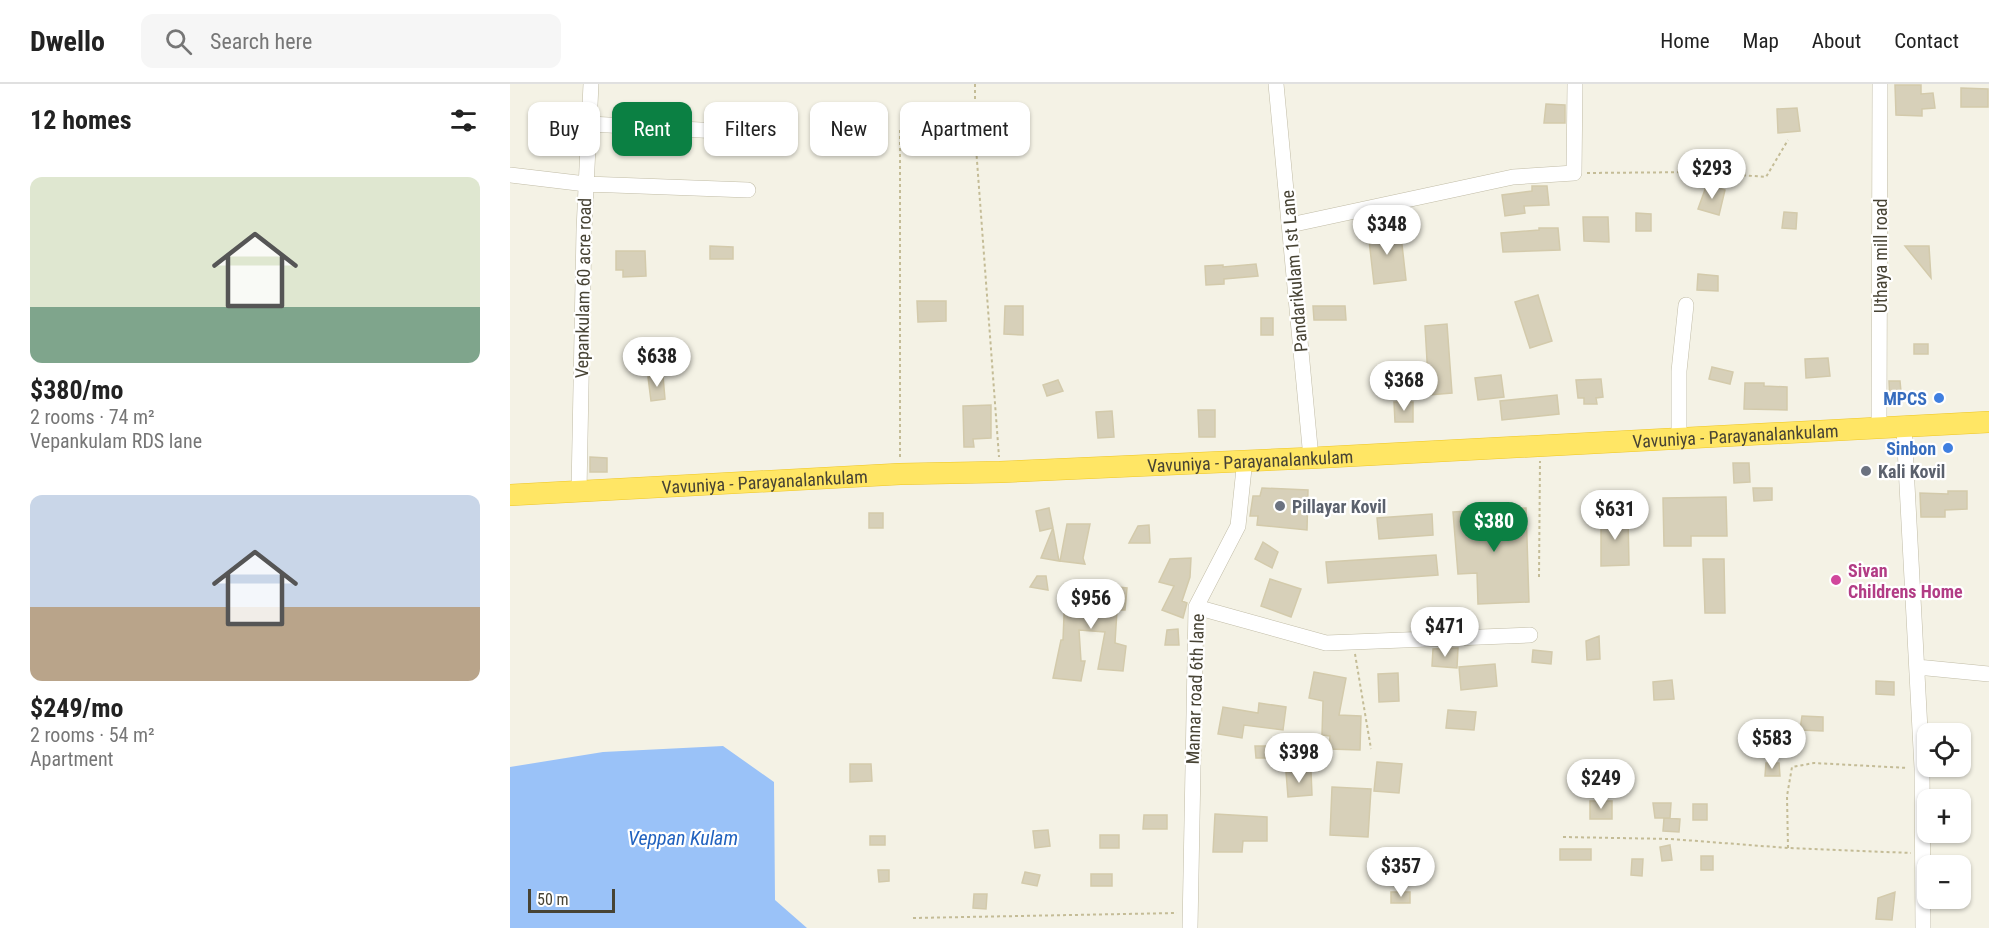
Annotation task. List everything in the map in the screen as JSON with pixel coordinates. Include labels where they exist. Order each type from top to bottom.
[{"type":"highway","name":"Vavuniya - Parayanalankulam","points":[[510,495],[900,474],[1311,458],[1989,422]]},
{"type":"street","name":"Vepankulam 60 acre road","points":[[591,84],[591,102]]},
{"type":"street","name":"Pandarikulam 1st Lane","points":[[1276,84],[1311,458]]},
{"type":"street","points":[[1290,225],[1513,177],[1574,173],[1575,84]]},
{"type":"street","name":"Uthaya mill road","points":[[1879,428],[1880,84]]},
{"type":"street","points":[[600,125],[704,130]]},
{"type":"street","name":"Vepankulam 60 acre road","points":[[579,491],[588,156]]},
{"type":"street","points":[[510,175],[586,184],[748,190]]},
{"type":"street","points":[[1678,438],[1679,371],[1686,305]]},
{"type":"street","points":[[1904,428],[1920,723]]},
{"type":"street","name":"Mannar road 6th lane","points":[[1190,921],[1196,607],[1238,526],[1245,459]]},
{"type":"street","points":[[1196,607],[1326,643],[1530,635]]},
{"type":"street","points":[[1917,667],[1989,674]]},
{"type":"street","points":[[1922,777],[1923,928]]},
{"type":"path","points":[[975,84],[975,134],[1000,471]]},
{"type":"path","points":[[1574,173],[1703,172],[1766,177],[1788,140]]},
{"type":"path","points":[[900,156],[900,474]]},
{"type":"path","points":[[1539,577],[1540,460]]},
{"type":"path","points":[[1353,642],[1371,749]]},
{"type":"path","points":[[1788,848],[1787,796],[1792,767],[1814,763],[1917,768]]},
{"type":"path","points":[[1563,837],[1671,839],[1788,848],[1922,854]]},
{"type":"path","points":[[913,918],[1190,921]]},
{"type":"water","name":"Veppan Kulam","points":[[723,746],[774,782],[775,900],[807,928],[510,928],[510,767],[603,752]]},
{"type":"building","points":[[1895,85],[1921,85],[1921,94],[1933,93],[1935,108],[1922,109],[1922,116],[1896,115]]},
{"type":"building","points":[[1961,88],[1988,89],[1988,107],[1961,107]]},
{"type":"building","points":[[1546,104],[1565,105],[1565,123],[1544,123]]},
{"type":"building","points":[[1797,108],[1800,131],[1778,133],[1777,109]]},
{"type":"building","points":[[1707,184],[1725,190],[1719,215],[1698,209]]},
{"type":"building","points":[[1532,186],[1547,186],[1549,205],[1524,206],[1525,213],[1505,216],[1502,195],[1532,191]]},
{"type":"building","points":[[1784,212],[1797,213],[1796,229],[1782,228]]},
{"type":"building","points":[[1636,213],[1651,214],[1651,231],[1636,231]]},
{"type":"building","points":[[1583,217],[1608,217],[1609,242],[1584,241]]},
{"type":"building","points":[[1400,227],[1406,280],[1374,284],[1368,231]]},
{"type":"building","points":[[1539,228],[1558,228],[1560,250],[1503,252],[1501,233],[1539,230]]},
{"type":"building","points":[[710,246],[733,247],[733,259],[710,259]]},
{"type":"building","points":[[1905,246],[1929,246],[1931,278]]},
{"type":"building","points":[[616,251],[645,251],[646,276],[623,277],[623,270],[616,270]]},
{"type":"building","points":[[1256,264],[1258,276],[1224,279],[1224,284],[1206,285],[1205,266]]},
{"type":"building","points":[[1698,274],[1718,276],[1718,291],[1697,290]]},
{"type":"building","points":[[1538,295],[1552,341],[1530,348],[1515,302]]},
{"type":"building","points":[[917,301],[946,301],[946,321],[918,322]]},
{"type":"building","points":[[1005,306],[1023,306],[1023,335],[1004,334]]},
{"type":"building","points":[[1313,306],[1345,306],[1346,320],[1314,320]]},
{"type":"building","points":[[1261,318],[1273,318],[1273,335],[1261,335]]},
{"type":"building","points":[[1447,324],[1452,393],[1429,395],[1425,326]]},
{"type":"building","points":[[1914,344],[1928,344],[1928,354],[1914,354]]},
{"type":"building","points":[[1828,358],[1830,376],[1806,378],[1805,359]]},
{"type":"building","points":[[1712,367],[1733,372],[1730,384],[1709,379]]},
{"type":"building","points":[[1501,375],[1504,397],[1478,400],[1475,378]]},
{"type":"building","points":[[663,376],[665,399],[651,401],[648,377]]},
{"type":"building","points":[[1601,379],[1603,397],[1596,398],[1597,404],[1584,404],[1584,398],[1578,398],[1576,380]]},
{"type":"building","points":[[1058,380],[1063,391],[1047,396],[1043,385]]},
{"type":"building","points":[[1889,381],[1900,381],[1902,402],[1890,402]]},
{"type":"building","points":[[1745,383],[1764,383],[1764,386],[1787,387],[1787,410],[1744,409]]},
{"type":"building","points":[[1557,395],[1559,414],[1502,420],[1500,401]]},
{"type":"building","points":[[1394,402],[1413,402],[1413,422],[1395,422]]},
{"type":"building","points":[[991,405],[991,438],[973,439],[974,447],[964,447],[963,406]]},
{"type":"building","points":[[1198,410],[1215,410],[1215,437],[1199,437]]},
{"type":"building","points":[[1112,411],[1114,437],[1098,438],[1096,412]]},
{"type":"building","points":[[590,457],[607,458],[607,472],[590,472]]},
{"type":"building","points":[[1733,463],[1749,463],[1750,482],[1734,483]]},
{"type":"building","name":"Pillayar Kovil","points":[[1262,488],[1308,490],[1307,530],[1257,525],[1258,516],[1250,516],[1253,496],[1260,496]]},
{"type":"building","points":[[1753,488],[1772,488],[1772,500],[1754,501]]},
{"type":"building","points":[[1948,491],[1967,491],[1967,509],[1945,510],[1945,517],[1921,517],[1920,493],[1948,494]]},
{"type":"building","points":[[1726,497],[1727,536],[1691,536],[1691,546],[1664,546],[1663,498]]},
{"type":"building","points":[[1049,508],[1053,528],[1040,531],[1036,511]]},
{"type":"building","points":[[1526,508],[1529,602],[1478,604],[1477,573],[1458,574],[1453,512]]},
{"type":"building","points":[[869,513],[883,513],[883,528],[869,528]]},
{"type":"building","points":[[1432,514],[1433,535],[1379,539],[1377,518]]},
{"type":"building","points":[[1601,516],[1628,516],[1629,565],[1601,566]]},
{"type":"building","points":[[1067,524],[1090,524],[1083,558],[1085,564],[1060,561]]},
{"type":"building","points":[[1149,525],[1150,543],[1129,543],[1138,526]]},
{"type":"building","points":[[1053,528],[1059,561],[1041,558]]},
{"type":"building","points":[[1263,542],[1278,552],[1272,568],[1255,559]]},
{"type":"building","points":[[1436,555],[1438,575],[1328,583],[1326,562]]},
{"type":"building","points":[[1191,558],[1190,577],[1182,601],[1187,603],[1183,618],[1162,610],[1174,586],[1159,582],[1170,559]]},
{"type":"building","points":[[1703,559],[1724,559],[1725,613],[1705,613]]},
{"type":"building","points":[[1037,576],[1046,576],[1048,590],[1030,587]]},
{"type":"building","points":[[1270,579],[1301,589],[1291,617],[1261,606]]},
{"type":"building","points":[[1099,585],[1127,588],[1125,610],[1117,610],[1115,643],[1126,646],[1123,671],[1098,669],[1105,632],[1079,630],[1081,661],[1085,661],[1081,681],[1053,678],[1061,640],[1063,640],[1065,591],[1100,594]]},
{"type":"building","points":[[1178,629],[1179,645],[1165,645],[1167,630]]},
{"type":"building","points":[[1599,636],[1600,659],[1587,660],[1586,641]]},
{"type":"building","points":[[1458,648],[1457,668],[1432,666],[1433,649]]},
{"type":"building","points":[[1533,650],[1552,652],[1551,664],[1532,662]]},
{"type":"building","points":[[1495,664],[1497,686],[1461,690],[1459,667]]},
{"type":"building","points":[[1314,672],[1346,678],[1339,715],[1361,716],[1360,750],[1329,749],[1330,736],[1322,735],[1323,701],[1309,698]]},
{"type":"building","points":[[1398,673],[1399,701],[1379,702],[1378,674]]},
{"type":"building","points":[[1672,680],[1674,699],[1654,700],[1653,682]]},
{"type":"building","points":[[1876,681],[1894,682],[1894,695],[1876,694]]},
{"type":"building","points":[[1259,703],[1286,707],[1283,730],[1244,725],[1242,738],[1218,734],[1223,707],[1258,713]]},
{"type":"building","points":[[1448,710],[1476,712],[1474,730],[1446,728]]},
{"type":"building","points":[[1802,716],[1823,717],[1823,731],[1800,730]]},
{"type":"building","points":[[1757,728],[1771,728],[1771,738],[1755,738]]},
{"type":"building","points":[[1255,746],[1275,746],[1275,758],[1256,758]]},
{"type":"building","points":[[1377,762],[1402,764],[1399,793],[1374,791]]},
{"type":"building","points":[[1766,763],[1779,763],[1780,776],[1765,776]]},
{"type":"building","points":[[850,764],[871,764],[872,781],[850,782]]},
{"type":"building","points":[[1311,771],[1312,795],[1288,797],[1286,772]]},
{"type":"building","points":[[1332,787],[1371,789],[1368,837],[1330,835]]},
{"type":"building","points":[[1590,801],[1612,801],[1612,819],[1590,819]]},
{"type":"building","points":[[1653,803],[1671,803],[1670,818],[1655,818]]},
{"type":"building","points":[[1693,804],[1707,804],[1707,820],[1693,820]]},
{"type":"building","points":[[1215,814],[1267,817],[1267,841],[1243,841],[1242,852],[1213,852]]},
{"type":"building","points":[[1144,815],[1167,815],[1167,829],[1143,829]]},
{"type":"building","points":[[1664,818],[1680,819],[1679,832],[1663,831]]},
{"type":"building","points":[[1048,830],[1050,846],[1035,848],[1033,831]]},
{"type":"building","points":[[1100,835],[1119,835],[1119,848],[1100,848]]},
{"type":"building","points":[[870,836],[885,836],[885,845],[870,845]]},
{"type":"building","points":[[1670,845],[1672,860],[1662,861],[1660,847]]},
{"type":"building","points":[[1560,849],[1591,849],[1591,860],[1560,860]]},
{"type":"building","points":[[1701,856],[1713,856],[1713,870],[1701,870]]},
{"type":"building","points":[[1632,859],[1643,859],[1642,876],[1631,875]]},
{"type":"building","points":[[878,870],[889,870],[889,881],[879,882]]},
{"type":"building","points":[[1025,872],[1040,875],[1037,886],[1022,883]]},
{"type":"building","points":[[1091,874],[1112,874],[1112,886],[1091,886]]},
{"type":"building","points":[[1391,892],[1410,892],[1410,903],[1391,903]]},
{"type":"building","points":[[1895,892],[1892,920],[1876,919],[1878,898]]},
{"type":"building","points":[[974,894],[987,894],[986,909],[973,908]]},
{"type":"place","name":"MPCS","points":[[1939,398]]},
{"type":"place","name":"Sinbon","points":[[1948,448]]},
{"type":"place","name":"Kali Kovil","points":[[1866,471]]},
{"type":"place","name":"Pillayar Kovil","points":[[1280,506]]},
{"type":"place","name":"Sivan Childrens Home","points":[[1836,580]]}]
